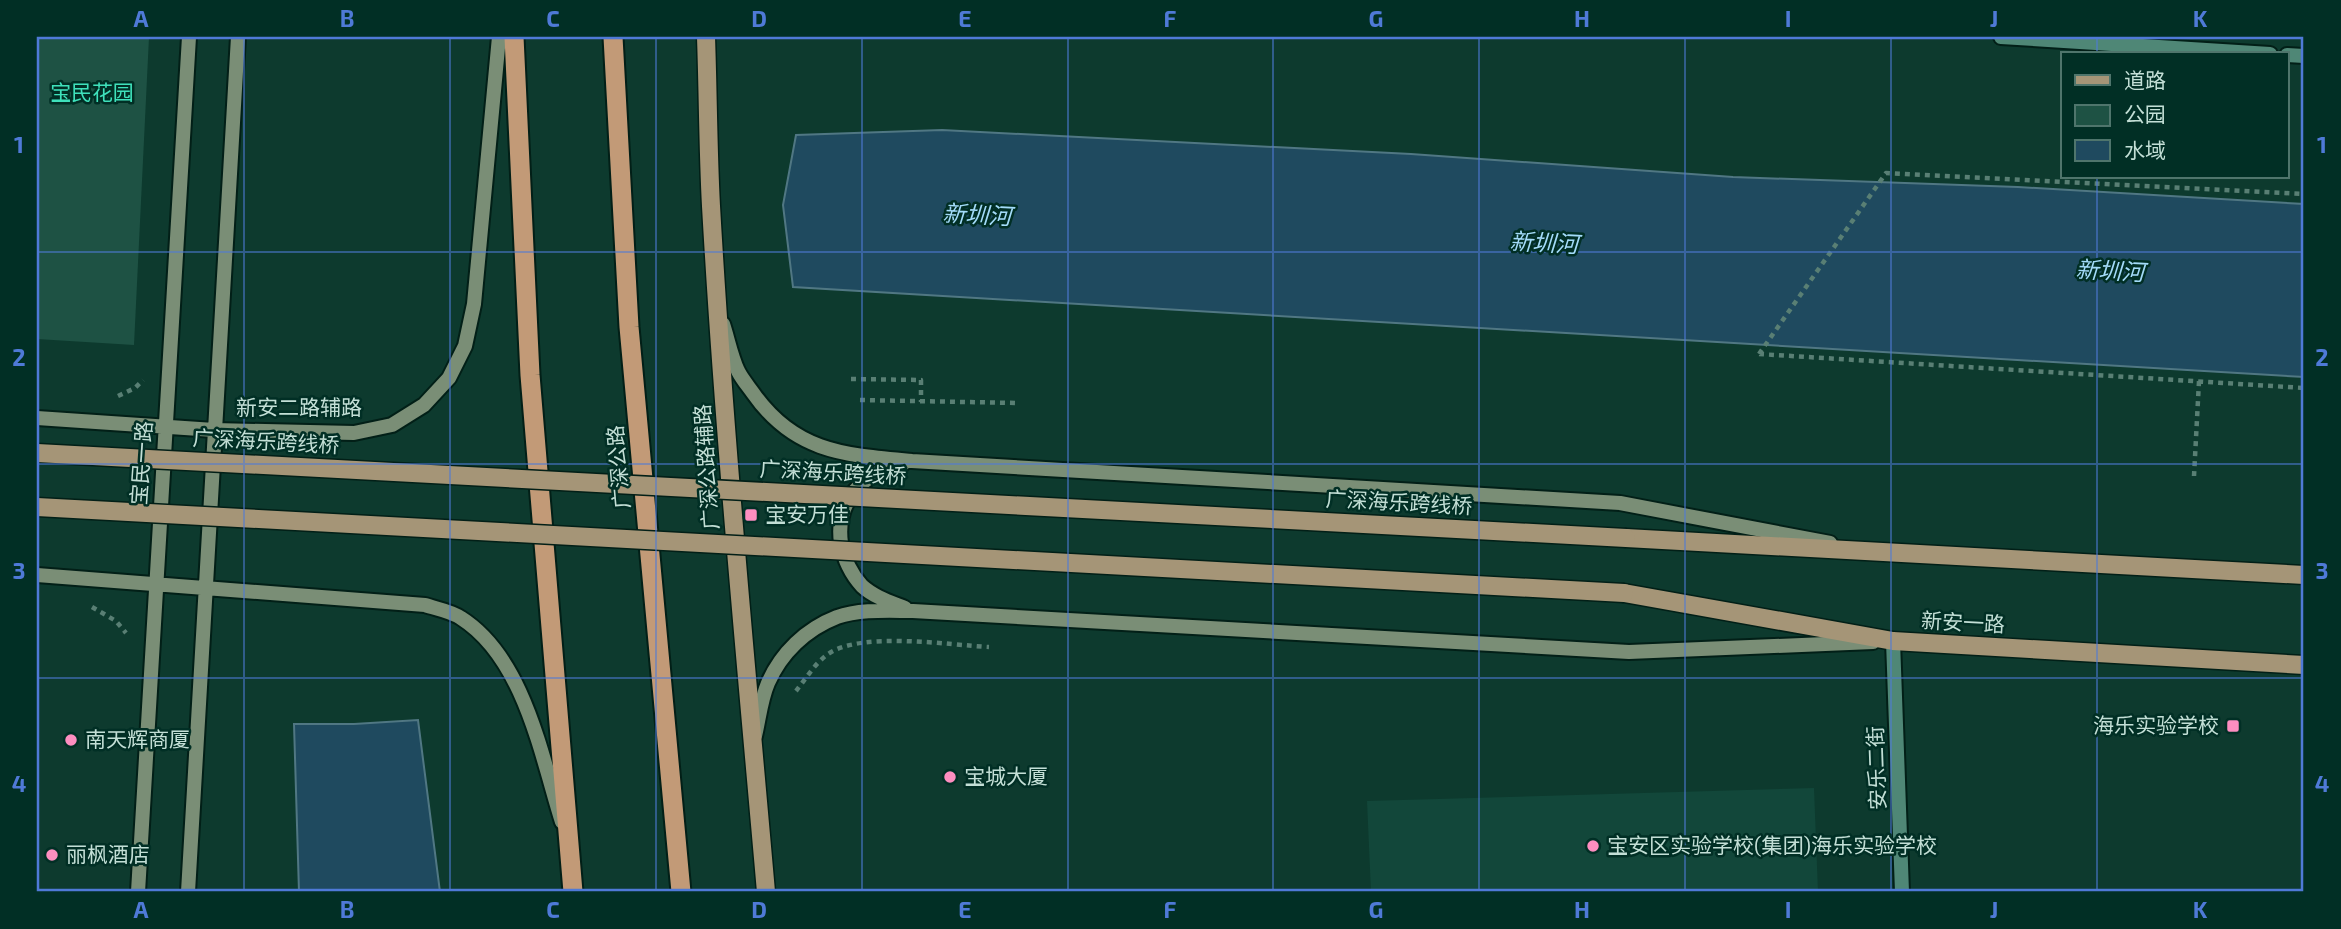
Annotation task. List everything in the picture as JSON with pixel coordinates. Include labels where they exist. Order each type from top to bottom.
[{"type":"highway","points":[[514,37],[530,375],[573,892]]},
{"type":"highway","name":"广深公路","points":[[613,37],[629,327],[681,892]]},
{"type":"main road","name":"宝民一路","points":[[138,892],[189,37]]},
{"type":"main road","points":[[188,892],[238,37]]},
{"type":"main road","name":"新安二路辅路","points":[[37,418],[214,430],[354,433],[392,425],[424,405],[449,378],[465,346],[474,304],[499,37]]},
{"type":"main road","name":"广深公路辅路","points":[[706,37],[711,205],[766,892]]},
{"type":"main road","points":[[719,310],[738,371],[760,403],[783,427],[817,447],[854,456],[1619,503],[1883,553],[2304,575]]},
{"type":"main road","name":"广深海乐跨线桥","points":[[37,453],[1883,553]]},
{"type":"main road","points":[[912,461],[887,468],[868,478],[853,492],[842,511],[839,530],[850,572],[864,587],[882,599],[913,611]]},
{"type":"main road","name":"新安一路","points":[[37,506],[1624,593],[1893,641],[2304,665]]},
{"type":"main road","points":[[37,575],[425,605],[459,616],[483,635],[508,669],[529,713],[569,847]]},
{"type":"main road","points":[[753,744],[767,685],[780,659],[795,643],[838,617],[870,611],[913,611],[1629,652],[1893,641]]},
{"type":"street","points":[[2001,37],[2238,52]]},
{"type":"street","name":"安乐二街","points":[[1893,641],[1902,892]]},
{"type":"path","points":[[2304,194],[1886,173],[1759,354],[2304,388]]},
{"type":"path","points":[[851,379],[921,380],[922,401]]},
{"type":"path","points":[[2194,476],[2199,381]]},
{"type":"path","points":[[860,400],[1018,403]]},
{"type":"path","points":[[792,696],[828,654],[860,643],[882,640],[989,647]]},
{"type":"shaded area","name":"宝安区实验学校(集团)海乐实验学校","points":[[1814,788],[1818,892],[1371,892],[1367,801]]},
{"type":"green space","name":"宝民花园","points":[[37,37],[149,37],[134,345],[37,339]]},
{"type":"water","name":"新圳河","points":[[942,130],[1411,154],[1733,177],[2018,187],[2304,204],[2304,377],[793,287],[783,205],[796,135]]},
{"type":"water","points":[[418,720],[440,892],[299,892],[294,724]]},
{"type":"place","name":"宝安万佳","points":[[751,515]]},
{"type":"place","name":"海乐实验学校","points":[[2233,726]]},
{"type":"place","name":"南天辉商厦","points":[[71,740]]},
{"type":"place","name":"宝城大厦","points":[[950,777]]},
{"type":"place","name":"宝安区实验学校(集团)海乐实验学校","points":[[1593,846]]},
{"type":"place","name":"丽枫酒店","points":[[52,855]]}]
